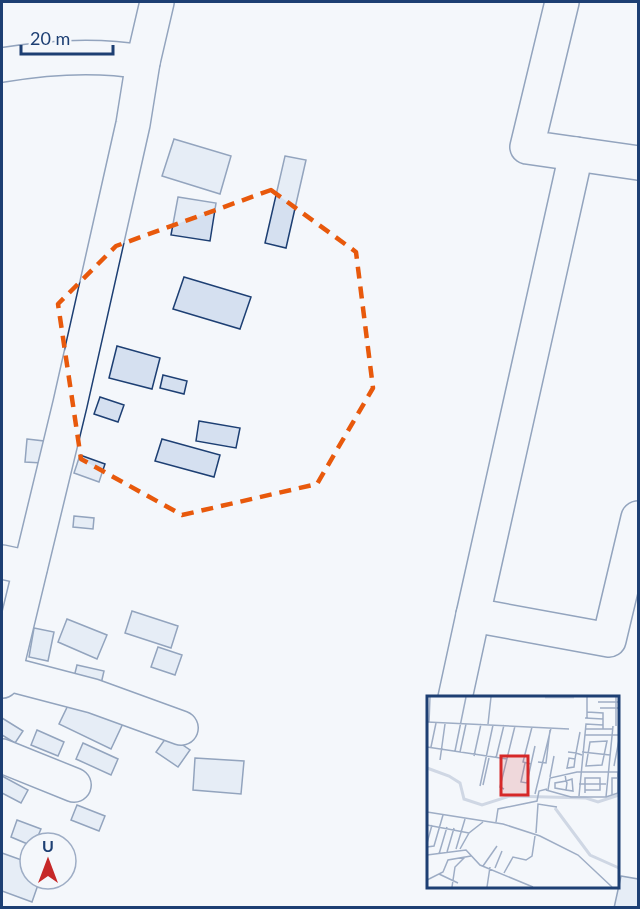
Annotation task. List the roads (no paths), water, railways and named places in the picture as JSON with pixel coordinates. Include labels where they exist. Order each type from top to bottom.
[{"type":"street","points":[[157,2],[143,62],[134,124],[70,404],[16,565],[3,677],[93,696],[180,728]]},
{"type":"street","points":[[562,2],[527,147],[639,163]]},
{"type":"street","points":[[2,65],[75,57],[119,58],[143,62]]},
{"type":"street","points":[[455,696],[576,154]]},
{"type":"street","points":[[472,615],[609,640],[639,518]]},
{"type":"street","points":[[2,756],[74,785]]}]
